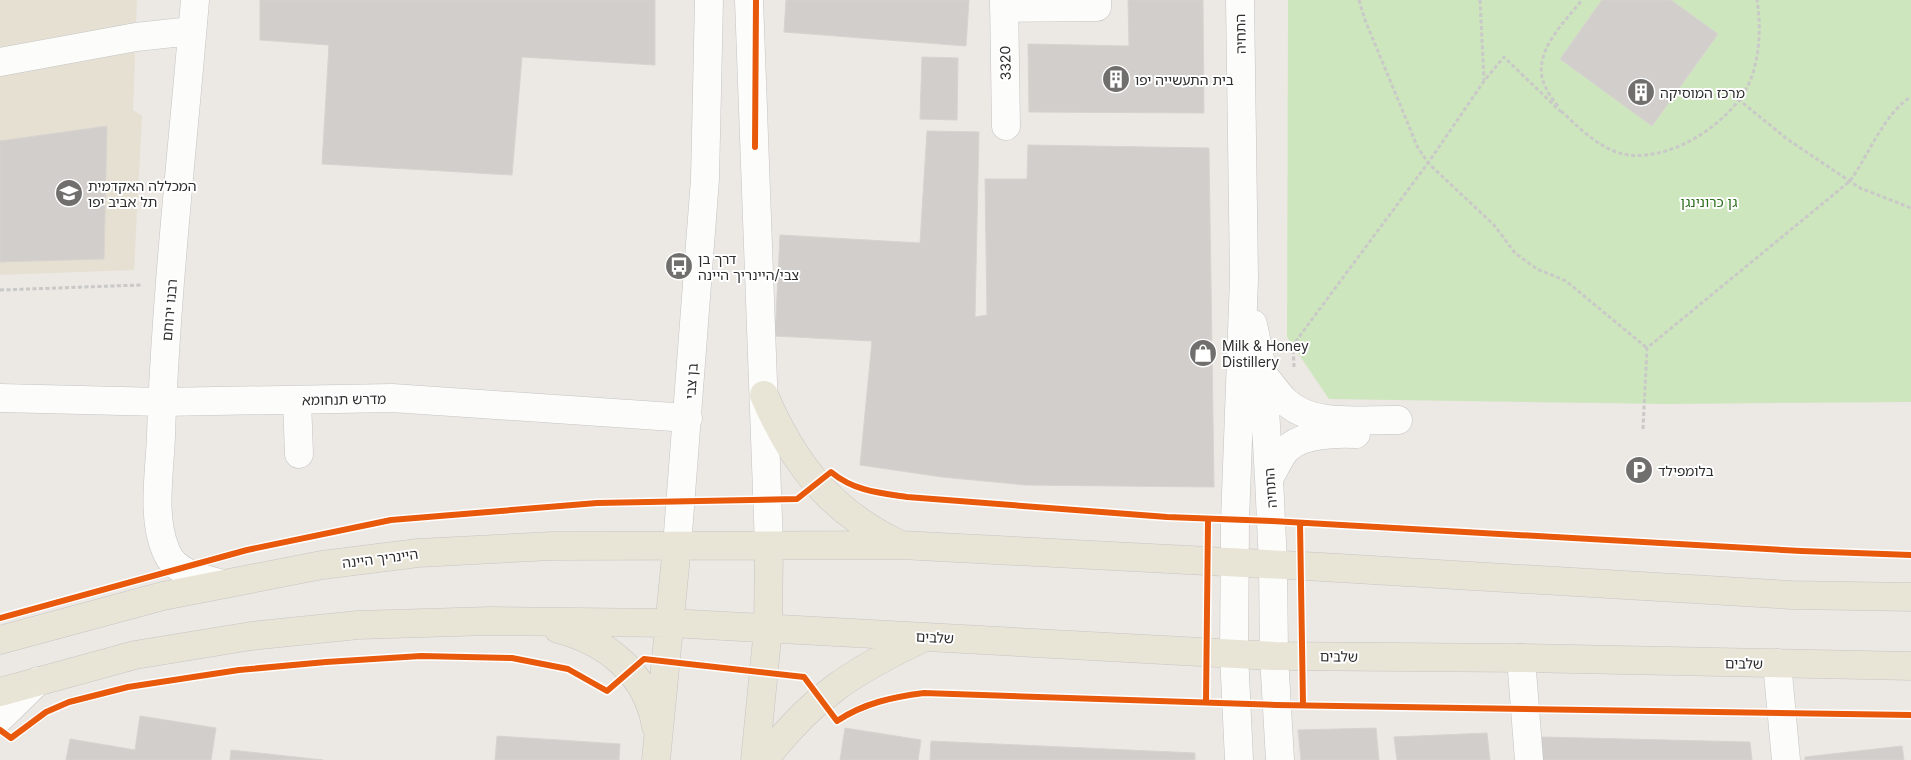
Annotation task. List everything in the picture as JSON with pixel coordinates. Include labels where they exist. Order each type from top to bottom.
[{"type":"main road","points":[[764,395],[780,431],[798,460],[817,484],[868,529],[901,545]]},
{"type":"main road","points":[[755,760],[768,629],[769,546],[901,545],[1273,564],[1782,594],[1911,597]]},
{"type":"main road","name":"היינריך היינה","points":[[0,640],[163,596],[322,565],[418,553],[552,546],[769,546]]},
{"type":"main road","name":"בן צבי","points":[[657,750],[677,546]]},
{"type":"main road","points":[[0,692],[135,655],[251,636],[358,625],[528,620],[670,623],[768,629]]},
{"type":"main road","points":[[528,620],[575,633],[597,642],[615,656],[646,693],[653,712],[657,750]]},
{"type":"main road","name":"שלבים","points":[[768,629],[1274,656],[1521,658],[1911,666]]},
{"type":"main road","points":[[764,760],[788,728],[820,698],[882,658],[926,636]]},
{"type":"street","name":"רבנו ירוחם","points":[[195,0],[162,402],[158,520],[167,554],[180,568],[191,575],[223,584]]},
{"type":"street","name":"בן צבי","points":[[677,546],[680,480],[688,418],[705,179],[709,0]]},
{"type":"street","points":[[749,0],[769,546]]},
{"type":"street","points":[[1004,4],[1097,7],[1097,0]]},
{"type":"street","name":"התחיה","points":[[1239,760],[1234,654],[1234,563],[1244,278],[1240,0]]},
{"type":"street","name":"3320","points":[[1004,4],[1006,126]]},
{"type":"street","points":[[0,62],[136,37],[192,31]]},
{"type":"street","name":"התחיה","points":[[1244,278],[1263,374],[1273,564],[1274,656],[1280,760]]},
{"type":"street","points":[[1263,374],[1286,402],[1305,414],[1397,428],[1332,433],[1309,438],[1288,448],[1269,478]]},
{"type":"street","name":"מדרש תנחומא","points":[[0,398],[162,402],[392,398],[688,418]]},
{"type":"street","points":[[297,400],[299,454]]},
{"type":"street","points":[[1521,658],[1529,760]]},
{"type":"street","points":[[1778,663],[1786,760]]},
{"type":"street","points":[[0,718],[38,681]]},
{"type":"path","points":[[1359,0],[1364,20],[1417,146],[1428,164],[1494,225],[1515,253],[1537,269],[1566,281],[1647,348]]},
{"type":"path","points":[[1480,0],[1484,81]]},
{"type":"path","points":[[1561,112],[1544,85],[1541,60],[1549,43],[1582,0]]},
{"type":"path","points":[[1294,407],[1294,345],[1428,164],[1484,81],[1504,57],[1591,138],[1617,152],[1648,156],[1692,141],[1712,127],[1738,99],[1752,77],[1758,49],[1760,22],[1757,0]]},
{"type":"path","points":[[1644,429],[1647,348],[1850,181],[1866,159],[1878,132],[1890,116],[1911,97]]},
{"type":"path","points":[[1738,99],[1787,139],[1860,188],[1911,208]]},
{"type":"path","points":[[0,290],[171,284]]},
{"type":"shaded area","name":"המכללה האקדמית תל אביב יפו","points":[[0,0],[137,0],[133,110],[142,116],[134,270],[0,275]]},
{"type":"green space","name":"גן כרונינגן","points":[[1288,0],[1911,0],[1911,402],[1667,404],[1329,399],[1287,337]]},
{"type":"building","points":[[260,0],[655,0],[655,65],[522,57],[512,175],[322,164],[329,45],[260,40]]},
{"type":"building","points":[[786,0],[969,0],[966,46],[784,32]]},
{"type":"building","name":"בית התעשייה יפו","points":[[1128,0],[1203,0],[1204,113],[1029,112],[1028,44],[1129,46]]},
{"type":"building","name":"מרכז המוסיקה","points":[[1602,0],[1671,0],[1718,34],[1652,126],[1560,59]]},
{"type":"building","points":[[922,57],[958,58],[957,120],[920,119]]},
{"type":"building","points":[[107,126],[104,259],[0,262],[0,141]]},
{"type":"building","points":[[927,131],[979,132],[975,317],[987,315],[985,179],[1027,179],[1028,145],[1209,148],[1214,487],[1025,485],[942,477],[860,465],[872,341],[775,336],[780,235],[920,243]]},
{"type":"building","points":[[140,716],[216,728],[211,760],[66,760],[70,739],[135,750]]},
{"type":"building","points":[[845,728],[921,740],[918,760],[840,760]]},
{"type":"building","points":[[1376,728],[1379,760],[1301,760],[1298,730]]},
{"type":"building","points":[[1487,733],[1490,760],[1397,760],[1394,737]]},
{"type":"building","points":[[497,736],[620,744],[619,760],[495,760]]},
{"type":"building","points":[[1541,737],[1750,742],[1752,760],[1543,760]]},
{"type":"building","points":[[931,741],[1195,753],[1195,760],[930,760]]},
{"type":"building","points":[[1902,746],[1904,760],[1805,760],[1805,757]]},
{"type":"building","points":[[231,750],[323,760],[230,760]]},
{"type":"cycle path","points":[[755,147],[756,0]]},
{"type":"cycle path","points":[[0,618],[247,550],[391,520],[597,503],[797,499],[831,472],[858,487],[907,497],[1167,517],[1272,521],[1801,551],[1911,555]]},
{"type":"cycle path","points":[[1206,702],[1208,520]]},
{"type":"cycle path","points":[[1300,523],[1303,705]]},
{"type":"cycle path","points":[[0,730],[11,738],[46,712],[69,702],[128,687],[239,670],[421,656],[512,658],[568,669],[607,691],[644,659],[804,677],[837,721],[868,705],[924,693],[1276,705],[1911,715]]},
{"type":"place","name":"בית התעשייה יפו","points":[[1116,79]]},
{"type":"place","name":"מרכז המוסיקה","points":[[1641,92]]},
{"type":"place","name":"המכללה האקדמית תל אביב יפו","points":[[69,193]]},
{"type":"place","name":"דרך בן צבי/היינריך היינה","points":[[679,266]]},
{"type":"place","name":"Milk & Honey Distillery","points":[[1203,353]]},
{"type":"place","name":"בלומפילד","points":[[1639,470]]}]
